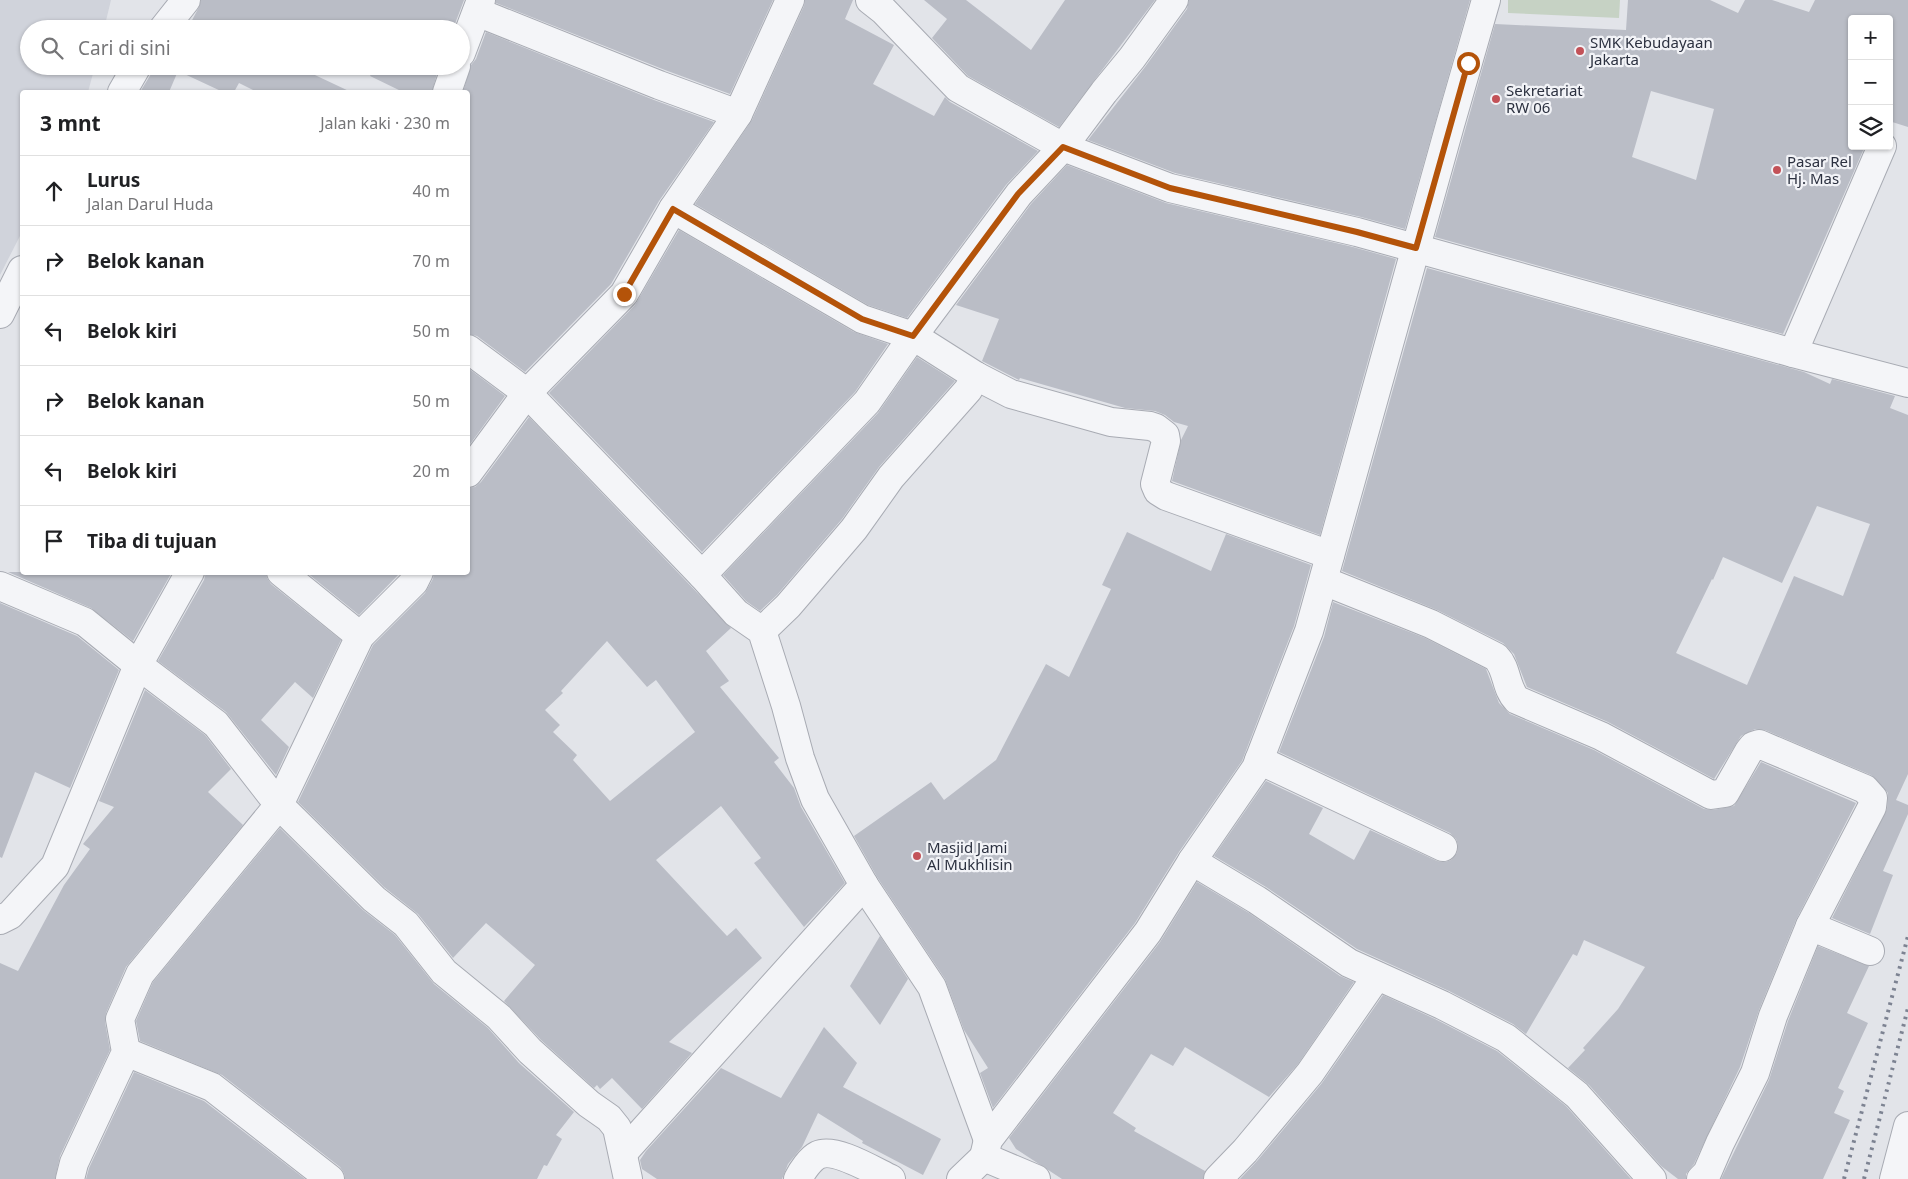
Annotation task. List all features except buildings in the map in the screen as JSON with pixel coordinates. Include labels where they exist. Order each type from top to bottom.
[{"type":"street","points":[[170,20],[186,0]]},
{"type":"street","points":[[470,470],[527,394],[624,294],[673,209],[738,114],[790,0]]},
{"type":"street","points":[[702,575],[867,402],[913,336],[1018,194],[1063,147],[1174,0]]},
{"type":"street","points":[[961,1179],[1148,932],[1192,861],[1256,768],[1310,631],[1486,0]]},
{"type":"street","points":[[882,4],[958,88],[1063,147],[1170,188],[1357,232],[1908,383]]},
{"type":"street","points":[[470,30],[479,6],[659,84],[738,114]]},
{"type":"street","points":[[123,90],[131,75]]},
{"type":"street","points":[[448,90],[453,75]]},
{"type":"street","points":[[1793,353],[1880,150]]},
{"type":"street","points":[[673,209],[862,319],[913,336],[976,376],[1011,394],[1111,422],[1156,428],[1165,435],[1166,441],[1155,484],[1158,490],[1166,496],[1330,555]]},
{"type":"street","points":[[0,314],[20,274]]},
{"type":"street","points":[[470,351],[527,394],[702,575],[736,613],[762,631],[800,758],[815,799],[864,885],[932,987],[986,1148],[1036,1179]]},
{"type":"street","points":[[762,631],[788,606],[854,529],[891,477],[968,390],[976,376]]},
{"type":"street","points":[[0,920],[10,915],[55,866],[138,665],[188,575]]},
{"type":"street","points":[[285,575],[360,636]]},
{"type":"street","points":[[70,1179],[74,1163],[126,1052],[120,1019],[140,974],[279,805],[360,636],[414,582],[418,575]]},
{"type":"street","points":[[1324,581],[1431,624],[1496,657],[1503,664],[1508,685],[1512,695],[1517,700],[1601,736],[1711,795],[1725,794],[1749,751],[1753,746],[1759,744],[1865,789],[1873,798],[1872,807],[1810,926],[1773,1016],[1755,1072],[1707,1173],[1701,1179]]},
{"type":"street","points":[[0,586],[85,622],[216,724],[279,805],[374,899],[406,924],[444,972],[499,1017],[530,1051],[589,1104],[609,1118],[617,1128],[628,1179]]},
{"type":"street","points":[[1259,760],[1443,847]]},
{"type":"street","points":[[1192,861],[1257,900],[1349,963],[1442,1005],[1506,1038],[1577,1095],[1652,1179]]},
{"type":"street","points":[[623,1153],[864,885]]},
{"type":"street","points":[[1810,926],[1870,951]]},
{"type":"street","points":[[1218,1179],[1245,1151],[1310,1073],[1376,976]]},
{"type":"street","points":[[126,1052],[212,1087],[330,1179]]},
{"type":"street","points":[[1894,1179],[1908,1126]]},
{"type":"street","points":[[798,1179],[802,1171],[818,1155],[836,1153],[890,1179]]},
{"type":"shaded area","points":[[0,0],[111,0],[106,20],[20,20],[20,75],[93,75],[89,90],[20,90],[20,236],[0,275]]},
{"type":"green space","points":[[1508,0],[1620,0],[1619,18],[1508,13]]},
{"type":"railway","points":[[1844,1179],[1908,936]]},
{"type":"railway","points":[[1864,1179],[1908,1008]]},
{"type":"place","name":"SMK Kebudayaan Jakarta","points":[[1580,51]]},
{"type":"place","name":"Sekretariat RW 06","points":[[1496,99]]},
{"type":"place","name":"Pasar Rel Hj. Mas","points":[[1777,170]]},
{"type":"place","name":"Masjid Jami Al Mukhlisin","points":[[917,856]]},
{"type":"route","points":[[624,294],[673,209],[862,319],[913,336],[1018,194],[1063,147],[1170,188],[1357,232],[1416,248],[1468,63]]}]
